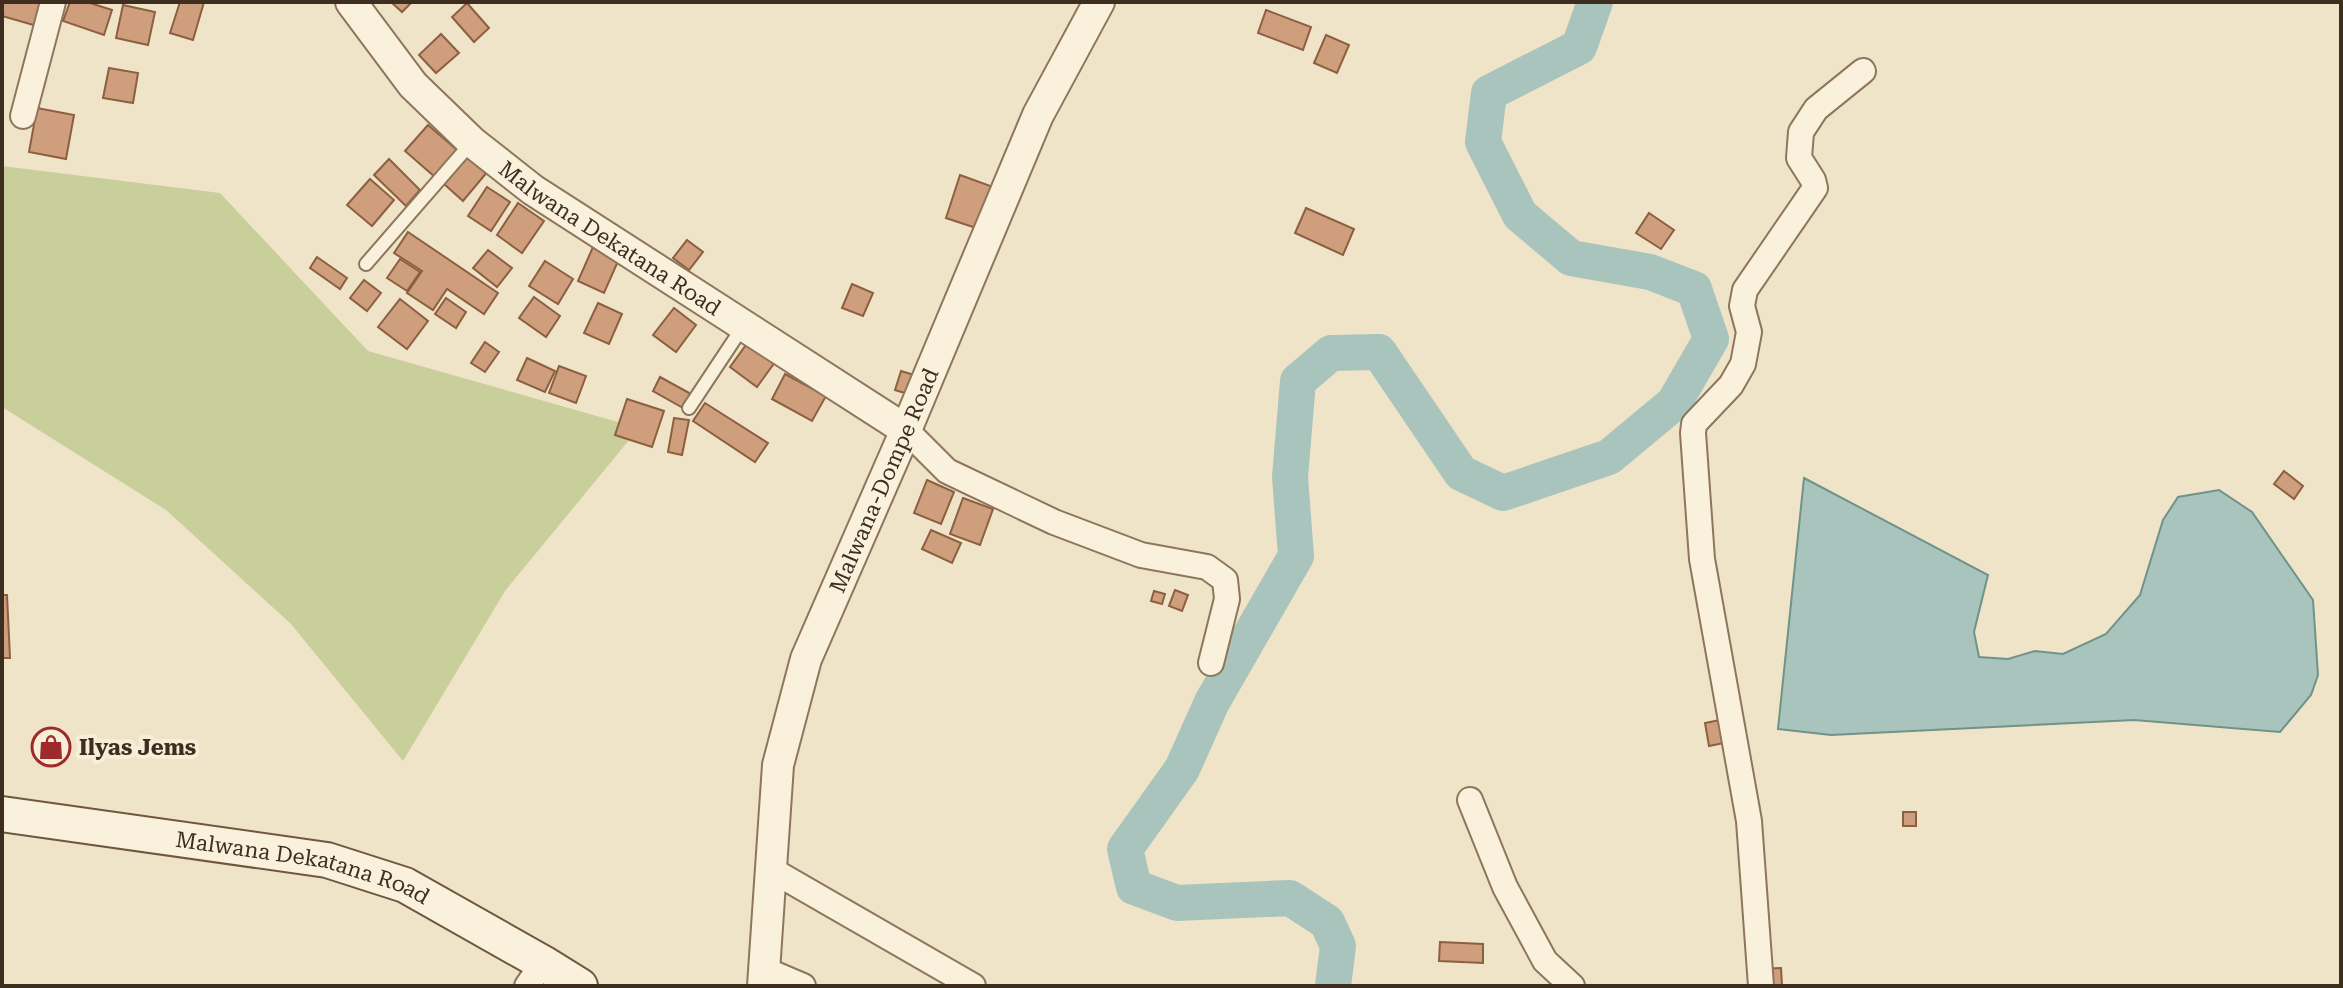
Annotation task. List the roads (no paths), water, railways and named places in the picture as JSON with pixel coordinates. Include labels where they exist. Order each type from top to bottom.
[{"type":"main road","name":"Malwana Dekatana Road","points":[[2,814],[327,860],[405,885],[535,974],[580,986]]},
{"type":"street","points":[[23,116],[53,2]]},
{"type":"street","name":"Malwana Dekatana Road","points":[[351,2],[413,85],[472,142],[533,190],[906,430]]},
{"type":"street","name":"Malwana-Dompe Road","points":[[763,978],[778,765],[806,659],[1038,115],[1099,2]]},
{"type":"street","points":[[1761,986],[1749,821],[1702,559],[1694,424],[1731,385],[1743,364],[1749,332],[1742,306],[1745,290],[1815,188],[1799,158],[1801,132],[1816,109],[1863,71]]},
{"type":"street","points":[[906,430],[947,471],[1054,522],[1141,555],[1207,567],[1225,580],[1227,599],[1211,663]]},
{"type":"street","points":[[1470,800],[1505,887],[1545,961],[1572,986]]},
{"type":"street","points":[[770,869],[973,986]]},
{"type":"street","points":[[763,978],[803,986]]},
{"type":"lane","points":[[366,264],[472,142]]},
{"type":"lane","points":[[689,408],[744,325]]},
{"type":"water","points":[[1804,478],[1988,575],[1974,632],[1979,657],[2008,659],[2035,651],[2063,654],[2106,634],[2140,595],[2163,520],[2178,497],[2219,490],[2252,512],[2313,600],[2318,675],[2311,695],[2280,732],[2134,720],[1831,735],[1778,729]]},
{"type":"waterway","points":[[1333,986],[1338,946],[1327,922],[1290,898],[1177,903],[1134,887],[1125,849],[1182,769],[1212,702],[1296,556],[1290,477],[1298,381],[1331,353],[1379,352],[1461,473],[1503,493],[1609,457],[1674,403],[1711,339],[1694,289],[1650,272],[1571,258],[1520,215],[1483,142],[1489,93],[1579,47],[1595,2]]},
{"type":"place","name":"Ilyas Jems","points":[[51,747]]}]
